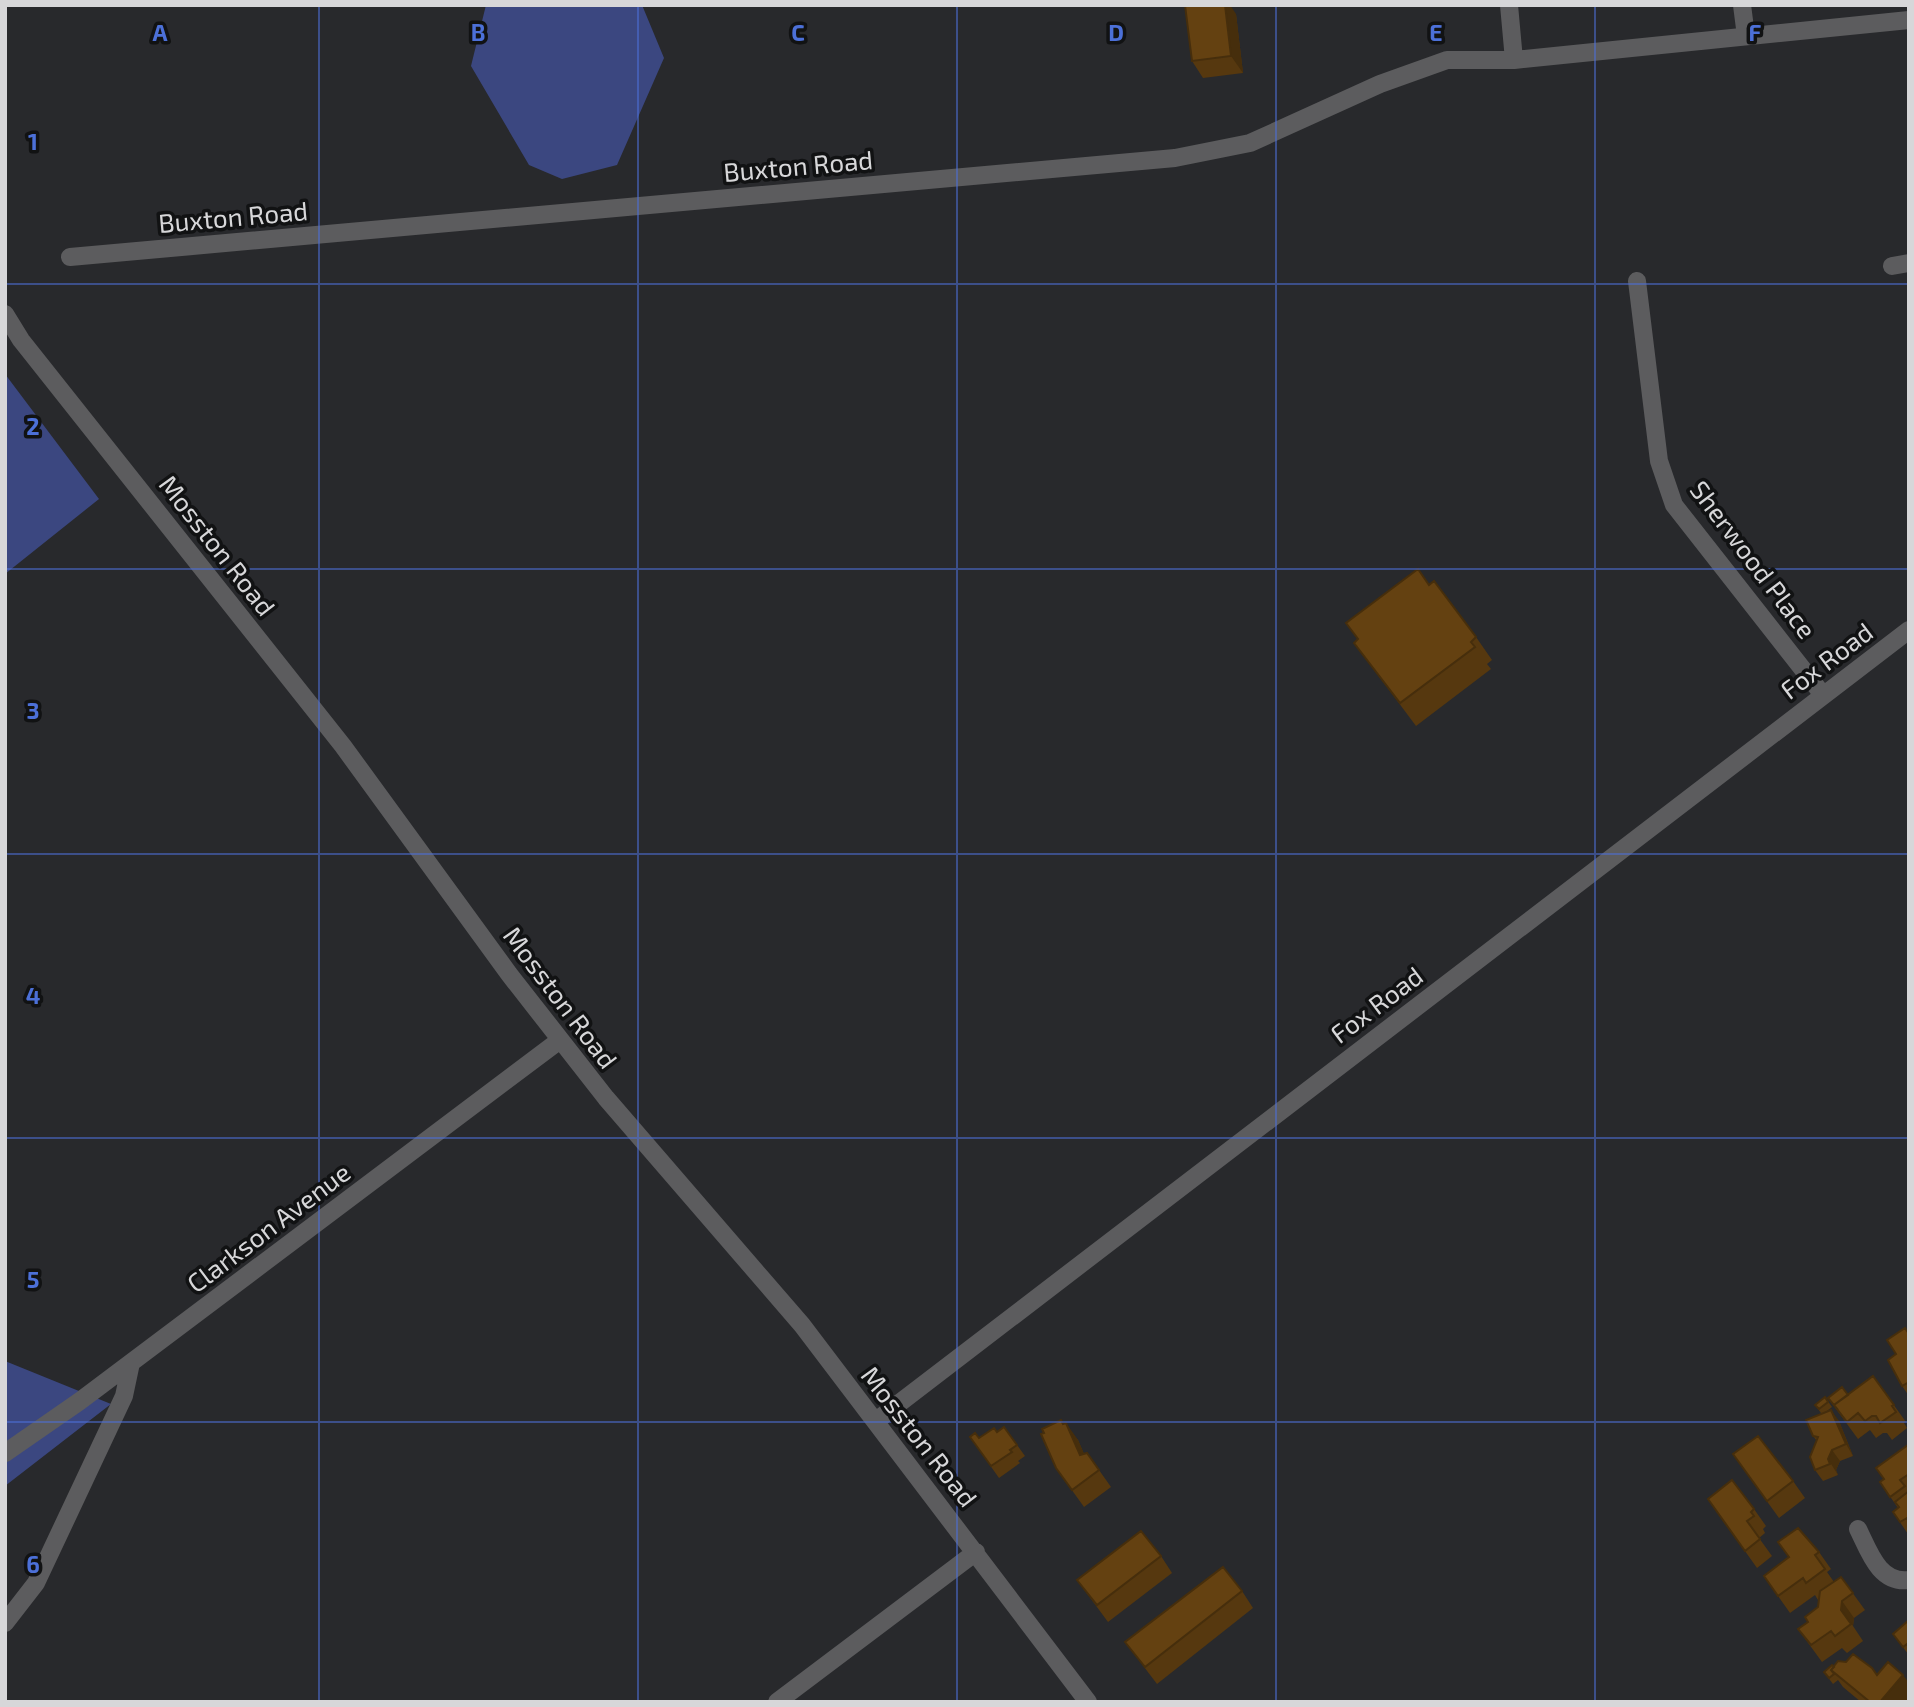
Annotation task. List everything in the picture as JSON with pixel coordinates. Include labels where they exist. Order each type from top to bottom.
[{"type":"street","points":[[1509,5],[1514,60]]},
{"type":"street","points":[[1742,5],[1746,36]]},
{"type":"street","name":"Buxton Road","points":[[70,257],[1175,158],[1250,143],[1380,84],[1447,60],[1514,60],[1909,20]]},
{"type":"street","name":"Sherwood Place","points":[[1637,281],[1659,461],[1674,505],[1823,695]]},
{"type":"street","name":"Mosston Road","points":[[5,314],[21,340],[343,746],[560,1040],[606,1098],[802,1325],[1088,1702]]},
{"type":"street","name":"Fox Road","points":[[876,1421],[1909,631]]},
{"type":"street","name":"Clarkson Avenue","points":[[5,1453],[131,1363],[560,1040]]},
{"type":"street","points":[[5,1623],[36,1583],[124,1396],[131,1363]]},
{"type":"street","points":[[1858,1529],[1876,1564],[1887,1576],[1897,1581],[1909,1580]]},
{"type":"street","points":[[777,1702],[976,1552]]},
{"type":"shaded area","points":[[486,5],[642,5],[664,58],[617,165],[562,179],[529,165],[471,66]]},
{"type":"shaded area","points":[[5,374],[99,499],[5,574]]},
{"type":"shaded area","points":[[5,1361],[111,1404],[5,1486]]},
{"type":"building","points":[[1185,5],[1225,5],[1231,56],[1192,61]]},
{"type":"building","points":[[1418,569],[1429,585],[1434,581],[1476,637],[1471,642],[1475,647],[1400,703],[1354,643],[1358,639],[1346,623]]},
{"type":"building","points":[[1905,1328],[1909,1334],[1909,1382],[1902,1386],[1888,1360],[1896,1354],[1887,1340]]},
{"type":"building","points":[[1873,1376],[1896,1412],[1880,1423],[1876,1416],[1865,1421],[1858,1413],[1847,1422],[1834,1405]]},
{"type":"building","points":[[1842,1387],[1848,1395],[1834,1405],[1838,1410],[1828,1398]]},
{"type":"building","points":[[1825,1397],[1828,1402],[1819,1409],[1815,1405]]},
{"type":"building","points":[[1831,1410],[1846,1444],[1832,1450],[1828,1459],[1830,1464],[1815,1470],[1810,1457],[1818,1437],[1813,1436],[1806,1420]]},
{"type":"building","points":[[1061,1420],[1063,1424],[1066,1423],[1080,1455],[1087,1453],[1099,1470],[1072,1490],[1056,1468],[1041,1434],[1044,1433],[1042,1429]]},
{"type":"building","points":[[1004,1427],[1017,1445],[1010,1450],[1012,1452],[991,1466],[970,1437],[975,1433],[979,1438],[994,1428],[997,1432]]},
{"type":"building","points":[[1758,1436],[1793,1481],[1767,1501],[1733,1454]]},
{"type":"building","points":[[1908,1445],[1909,1474],[1900,1480],[1905,1486],[1890,1497],[1880,1482],[1884,1479],[1876,1468]]},
{"type":"building","points":[[1732,1480],[1754,1509],[1751,1512],[1754,1516],[1747,1521],[1760,1539],[1745,1551],[1708,1499]]},
{"type":"building","points":[[1909,1491],[1909,1521],[1907,1518],[1900,1522],[1893,1512],[1899,1507],[1895,1502]]},
{"type":"building","points":[[1798,1528],[1819,1552],[1815,1555],[1825,1569],[1806,1583],[1803,1578],[1778,1596],[1764,1576],[1789,1557],[1778,1542]]},
{"type":"building","points":[[1141,1531],[1161,1556],[1097,1605],[1077,1580]]},
{"type":"building","points":[[1223,1567],[1242,1591],[1145,1667],[1125,1642]]},
{"type":"building","points":[[1841,1577],[1853,1593],[1842,1601],[1841,1610],[1851,1624],[1835,1636],[1831,1631],[1811,1645],[1798,1629],[1808,1622],[1805,1617],[1818,1607],[1820,1591]]},
{"type":"building","points":[[1909,1620],[1909,1647],[1907,1644],[1903,1647],[1893,1634]]},
{"type":"building","points":[[1853,1654],[1877,1675],[1888,1662],[1903,1675],[1880,1702],[1870,1702],[1831,1670],[1838,1661],[1846,1662]]},
{"type":"building","points":[[1832,1665],[1834,1674],[1829,1678],[1824,1672]]}]
